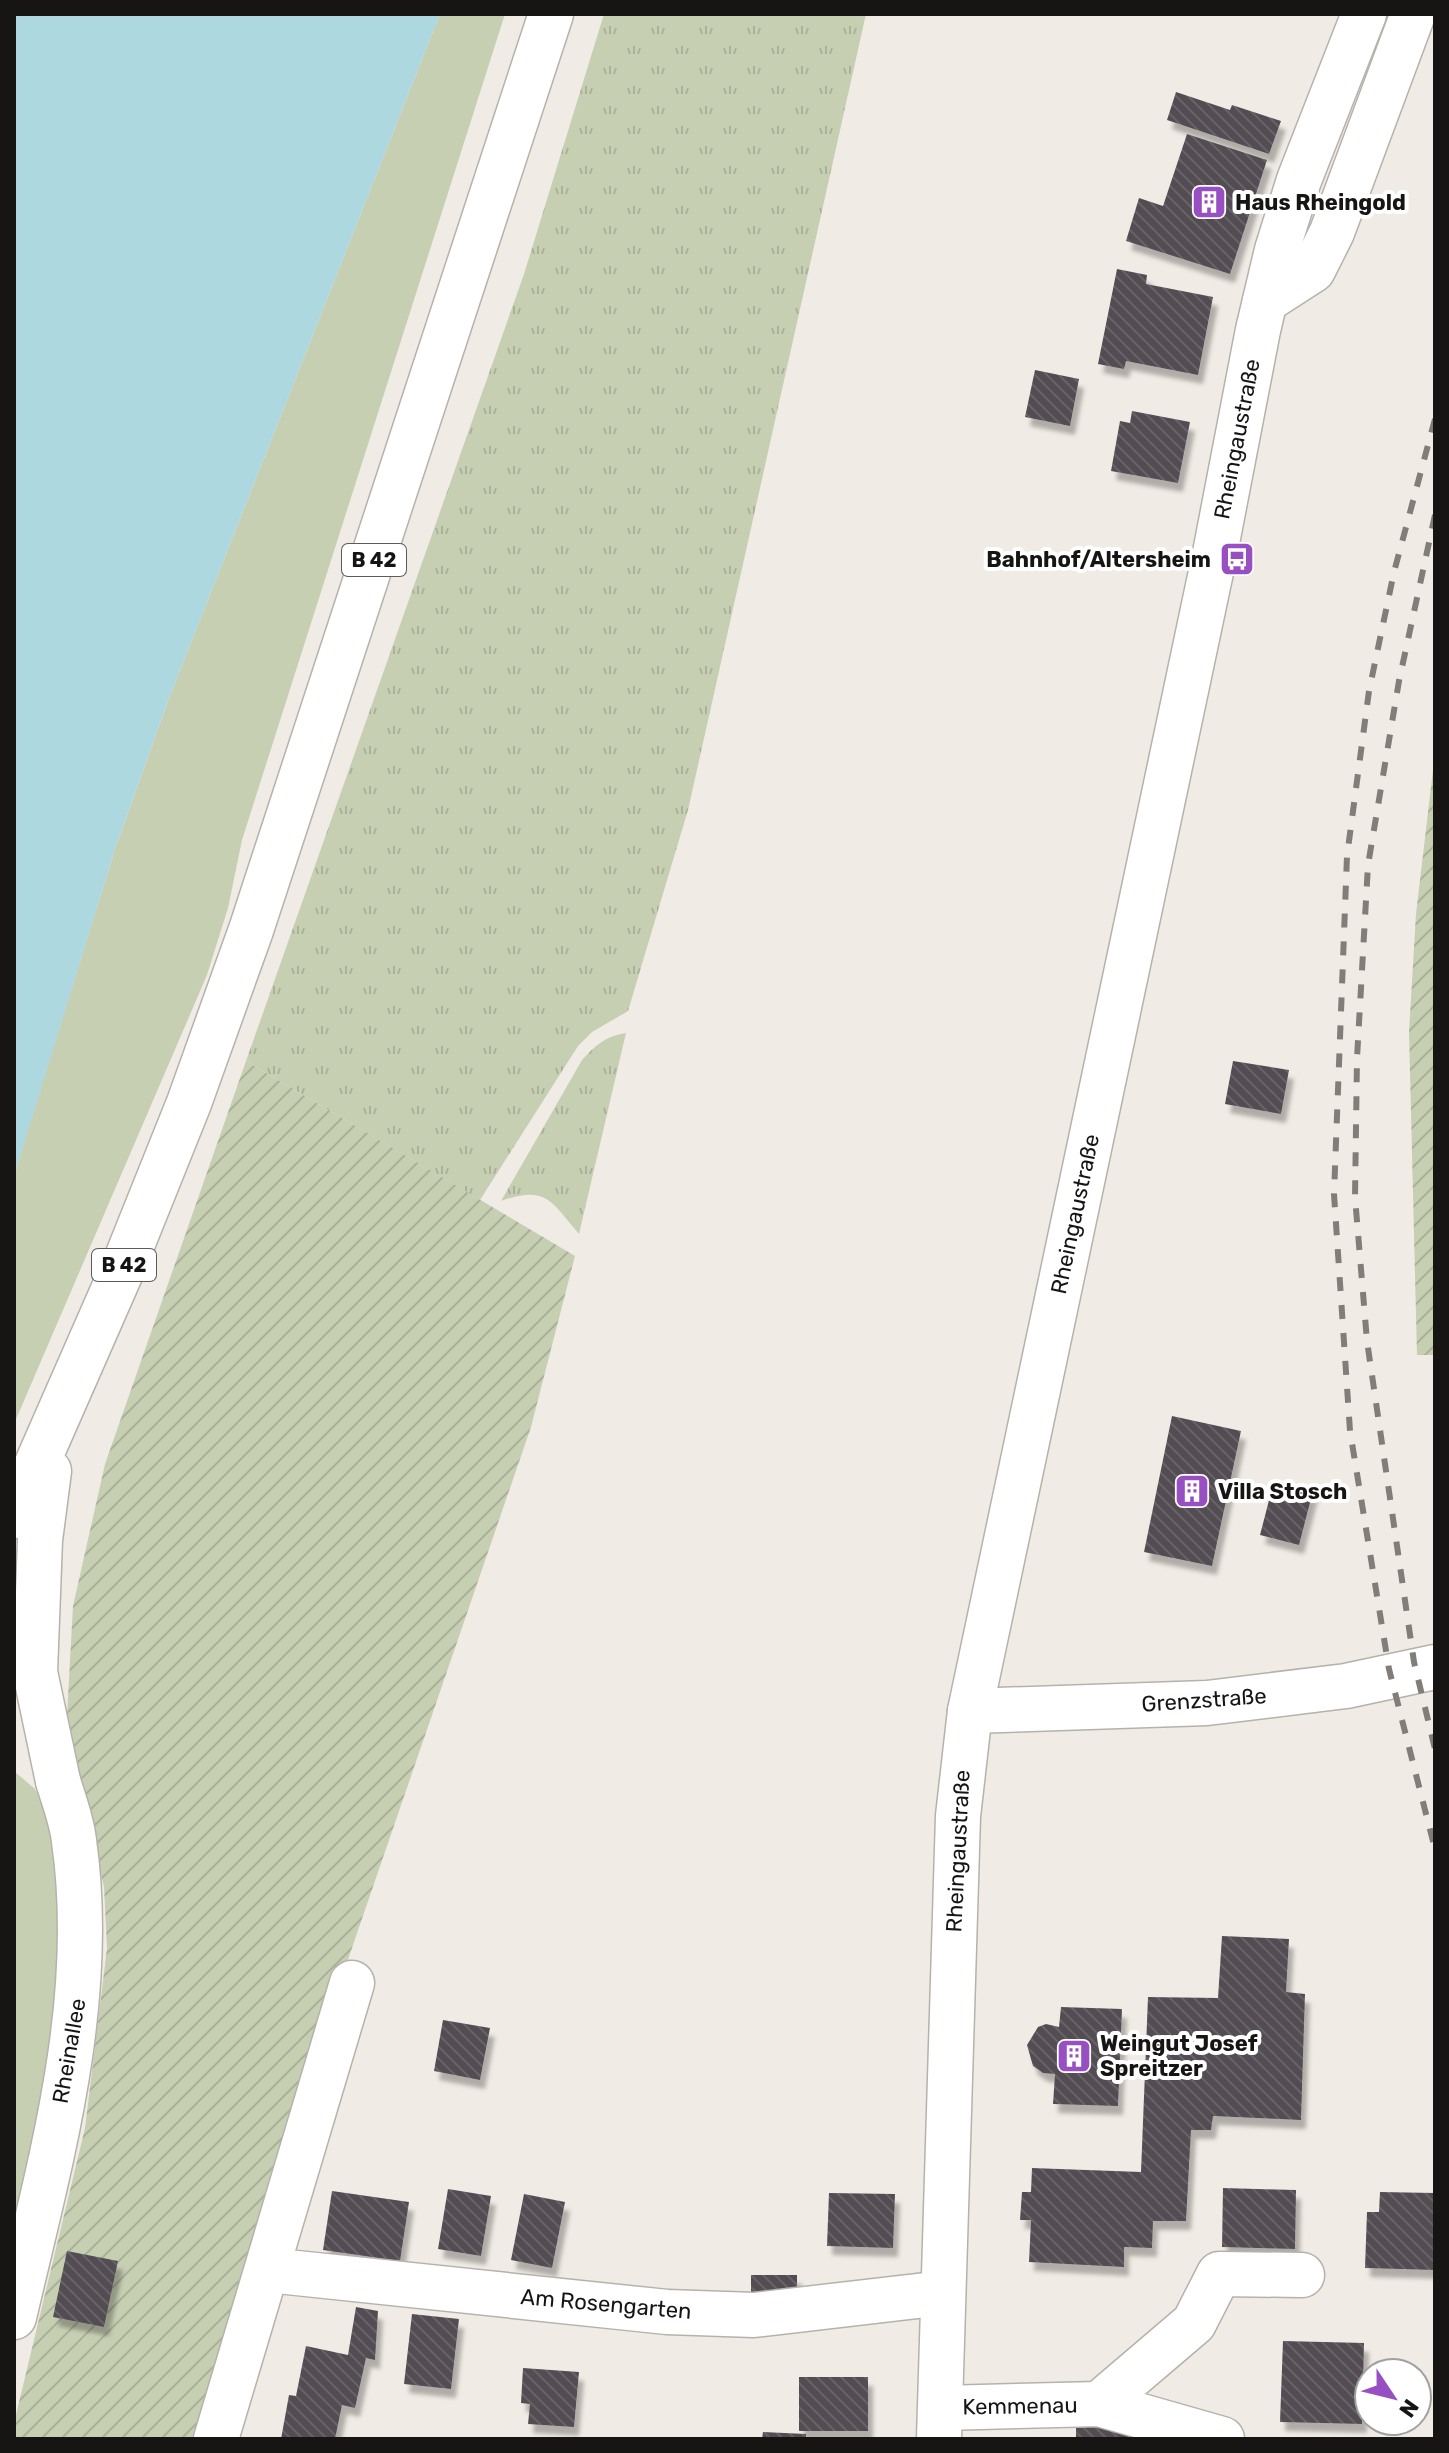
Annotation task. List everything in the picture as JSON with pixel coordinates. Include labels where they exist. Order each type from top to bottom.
[{"type":"main road","name":"B 42","points":[[14,1516],[178,1131],[251,930],[551,14]]},
{"type":"main road","name":"Rheingaustraße","points":[[940,2423],[958,1816],[970,1711],[1265,301],[1299,180],[1364,14]]},
{"type":"main road","points":[[1265,301],[1313,270],[1326,245],[1413,14]]},
{"type":"main road","name":"Rheinallee","points":[[14,2317],[41,2202],[80,1992],[81,1919],[74,1838],[58,1781],[35,1672],[40,1540],[55,1425]]},
{"type":"main road","name":"Grenzstraße","points":[[970,1711],[1219,1702],[1346,1686],[1435,1667]]},
{"type":"main road","points":[[14,1746],[34,1755],[58,1781]]},
{"type":"main road","points":[[216,2439],[352,1983]]},
{"type":"main road","name":"Am Rosengarten","points":[[268,2270],[667,2312],[754,2315],[943,2293]]},
{"type":"main road","name":"Kemmenau","points":[[1099,2404],[1194,2323],[1219,2274],[1302,2275]]},
{"type":"main road","name":"Kemmenau","points":[[940,2423],[1099,2404],[1222,2439]]},
{"type":"green space","points":[[440,14],[505,14],[242,840],[228,908],[207,975],[14,1424],[14,1176],[27,1132],[115,849],[169,698]]},
{"type":"green space","points":[[604,14],[866,14],[688,810],[628,1011],[592,1032],[578,1046],[480,1200],[246,1061],[524,274]]},
{"type":"green space","points":[[1435,753],[1435,1355],[1417,1355],[1409,1032],[1416,914]]},
{"type":"green space","points":[[626,1033],[579,1234],[546,1199],[528,1195],[501,1201],[582,1060],[601,1042]]},
{"type":"green space","points":[[246,1061],[575,1256],[531,1427],[343,1974],[201,2439],[14,2439],[14,2423],[85,2128],[107,1948],[104,1887],[66,1734],[73,1606],[105,1464]]},
{"type":"green space","points":[[14,1771],[35,1789],[47,1813],[58,1851],[65,1988],[14,2258]]},
{"type":"water","points":[[14,14],[440,14],[169,698],[115,849],[14,1176]]},
{"type":"building","points":[[1176,92],[1230,110],[1232,105],[1281,121],[1269,154],[1167,120]]},
{"type":"building","name":"Haus Rheingold","points":[[1187,134],[1267,160],[1230,274],[1126,241],[1139,198],[1163,206]]},
{"type":"building","points":[[1117,269],[1147,275],[1146,284],[1213,297],[1198,375],[1126,361],[1124,369],[1098,364]]},
{"type":"building","points":[[1035,370],[1079,379],[1070,426],[1025,417]]},
{"type":"building","points":[[1132,411],[1190,422],[1178,483],[1111,471],[1120,421],[1130,423]]},
{"type":"building","points":[[1233,1061],[1289,1070],[1281,1114],[1225,1104]]},
{"type":"building","name":"Villa Stosch","points":[[1172,1416],[1241,1431],[1212,1566],[1144,1552]]},
{"type":"building","points":[[1274,1481],[1313,1491],[1299,1545],[1260,1535]]},
{"type":"building","points":[[1222,1936],[1289,1939],[1286,1992],[1305,1994],[1301,2120],[1213,2116],[1211,2130],[1191,2130],[1186,2221],[1153,2221],[1152,2248],[1124,2247],[1124,2267],[1029,2262],[1031,2220],[1020,2220],[1022,2192],[1031,2192],[1032,2168],[1141,2172],[1148,1997],[1218,1998]]},
{"type":"building","name":"Weingut Josef Spreitzer","points":[[1061,2007],[1122,2009],[1118,2106],[1053,2104],[1055,2074],[1043,2073],[1033,2066],[1027,2045],[1038,2027],[1046,2024],[1059,2027]]},
{"type":"building","points":[[443,2020],[490,2028],[480,2080],[434,2071]]},
{"type":"building","points":[[1223,2188],[1296,2190],[1295,2249],[1222,2247]]},
{"type":"building","points":[[448,2189],[491,2196],[481,2256],[438,2249]]},
{"type":"building","points":[[332,2191],[409,2202],[400,2261],[323,2250]]},
{"type":"building","points":[[1380,2192],[1435,2193],[1435,2270],[1365,2268],[1367,2212],[1379,2212]]},
{"type":"building","points":[[829,2193],[895,2194],[893,2248],[827,2246]]},
{"type":"building","points":[[524,2194],[565,2202],[552,2268],[511,2260]]},
{"type":"building","points":[[67,2251],[118,2261],[104,2327],[53,2317]]},
{"type":"building","points":[[751,2275],[797,2275],[797,2301],[751,2301]]},
{"type":"building","points":[[356,2307],[378,2311],[375,2360],[366,2358],[355,2408],[342,2405],[335,2439],[281,2439],[289,2395],[296,2396],[306,2346],[348,2355]]},
{"type":"building","points":[[412,2314],[459,2319],[451,2389],[404,2384]]},
{"type":"building","points":[[1283,2341],[1364,2343],[1364,2357],[1353,2357],[1353,2424],[1280,2422]]},
{"type":"building","points":[[523,2368],[579,2372],[574,2427],[528,2424],[530,2404],[521,2403]]},
{"type":"building","points":[[799,2377],[868,2377],[868,2431],[799,2431]]},
{"type":"building","points":[[1076,2424],[1145,2426],[1146,2439],[1076,2439]]},
{"type":"building","points":[[763,2432],[806,2434],[806,2439],[762,2439]]},
{"type":"railway","points":[[1435,419],[1394,572],[1369,691],[1347,856],[1334,1194],[1350,1431],[1389,1669],[1435,1849]]},
{"type":"railway","points":[[1435,515],[1399,681],[1368,865],[1357,1058],[1355,1197],[1367,1341],[1414,1662],[1435,1749]]},
{"type":"place","name":"Haus Rheingold","points":[[1209,202]]},
{"type":"place","name":"Bahnhof/Altersheim","points":[[1237,559]]},
{"type":"place","name":"Villa Stosch","points":[[1192,1491]]},
{"type":"place","name":"Weingut Josef Spreitzer","points":[[1074,2056]]}]
